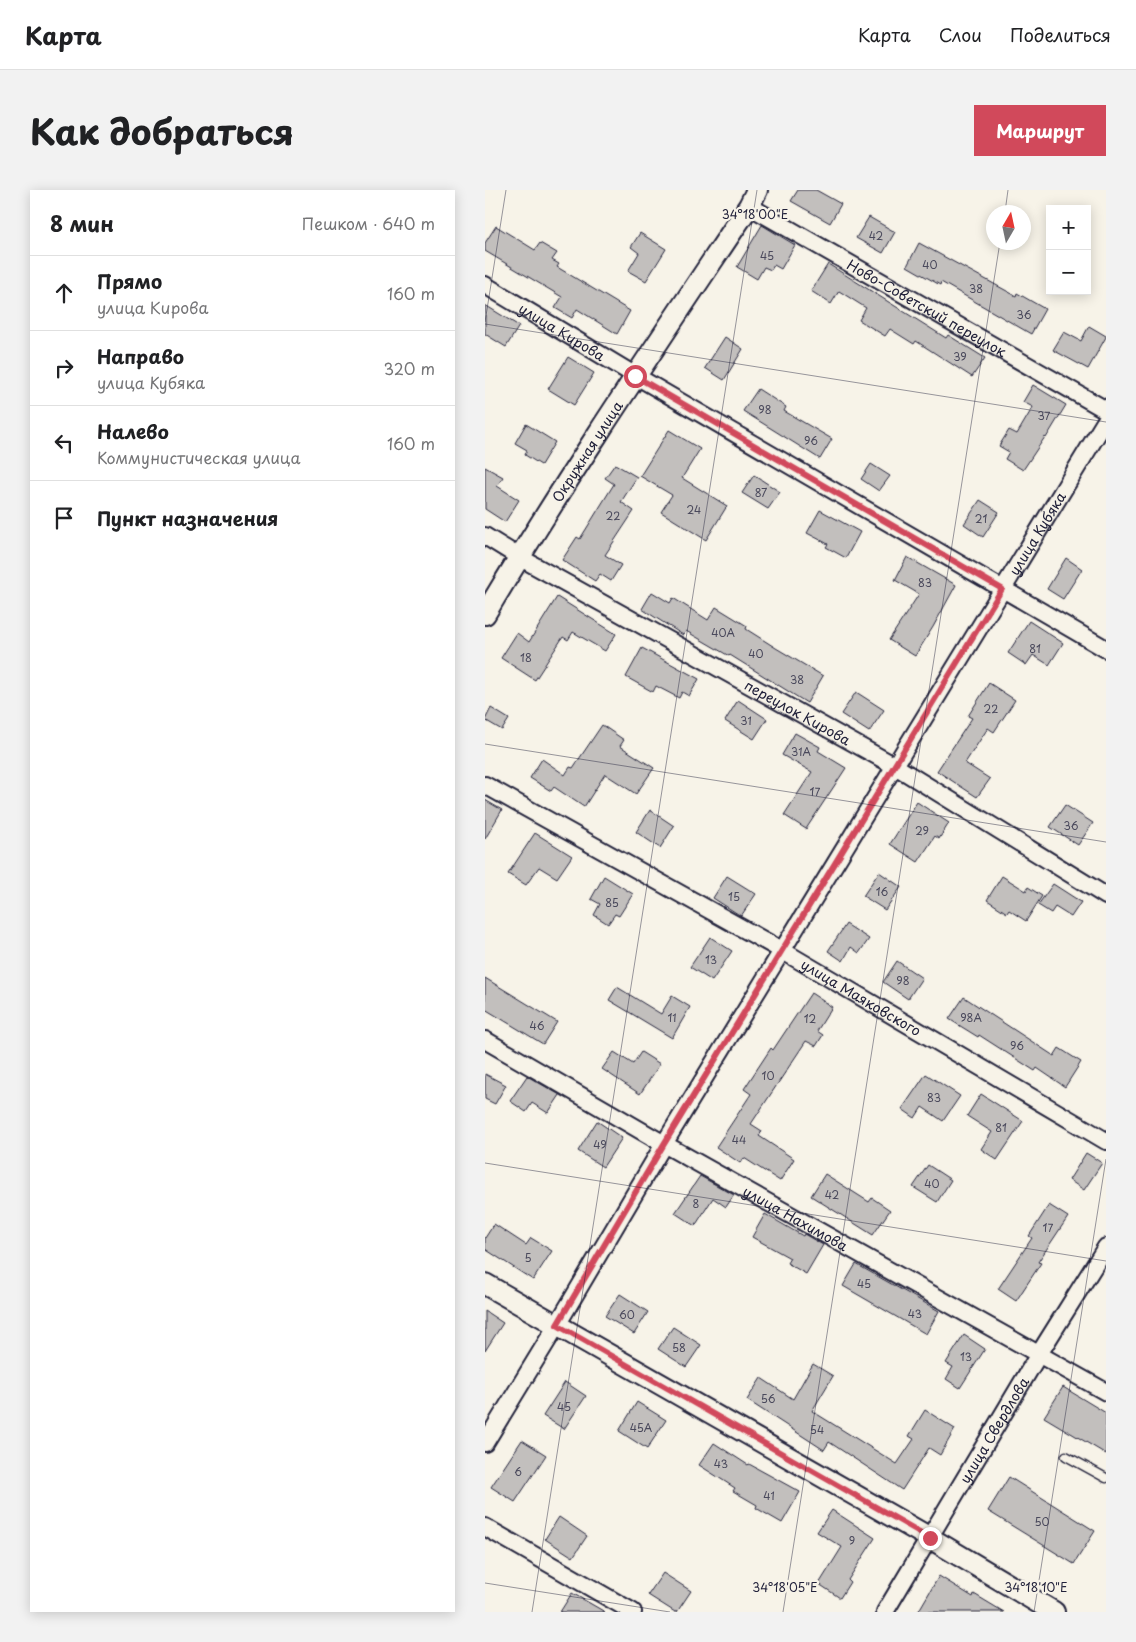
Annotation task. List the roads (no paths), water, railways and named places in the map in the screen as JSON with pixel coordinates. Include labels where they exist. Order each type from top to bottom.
[{"type":"street","name":"Окружная улица","points":[[485,614],[519,557],[635,376],[753,198]]},
{"type":"street","name":"Ново-Советский переулок","points":[[753,198],[1106,410]]},
{"type":"street","name":"улица Кирова","points":[[485,285],[635,376],[1106,649]]},
{"type":"street","name":"улица Кубяка","points":[[485,1443],[664,1144],[1106,420]]},
{"type":"street","name":"переулок Кирова","points":[[485,536],[519,557],[895,766],[1106,896]]},
{"type":"street","name":"улица Маяковского","points":[[485,784],[783,951],[1106,1141]]},
{"type":"street","name":"улица Нахимова","points":[[485,1040],[664,1144],[1106,1392]]},
{"type":"street","name":"улица Свердлова","points":[[885,1612],[1039,1354],[1106,1247]]},
{"type":"street","points":[[485,1284],[930,1538],[1054,1612]]},
{"type":"street","points":[[485,1527],[633,1612]]},
{"type":"lane","points":[[1066,1456],[1106,1478]]}]
